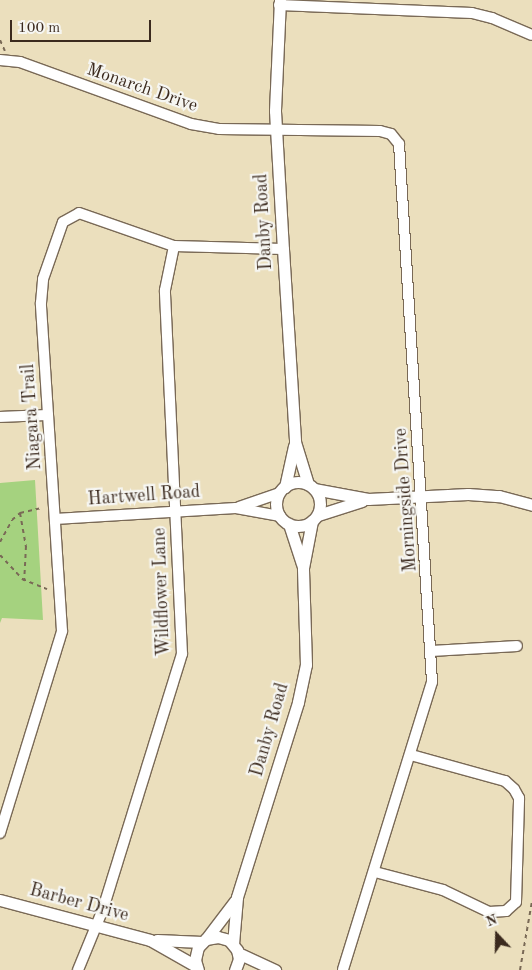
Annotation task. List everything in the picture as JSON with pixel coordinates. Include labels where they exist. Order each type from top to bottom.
[{"type":"street","points":[[280,2],[414,5],[472,13],[492,18],[532,35]]},
{"type":"street","name":"Danby Road","points":[[280,2],[276,129],[282,249],[295,442],[311,486]]},
{"type":"street","name":"Monarch Drive","points":[[4,60],[191,124],[219,129],[276,129]]},
{"type":"street","name":"Morningside Drive","points":[[276,129],[380,131],[391,134],[399,144],[432,652],[431,689],[343,970]]},
{"type":"street","name":"Niagara Trail","points":[[0,833],[62,630],[41,289],[63,222],[79,213],[174,246],[282,249]]},
{"type":"street","name":"Wildflower Lane","points":[[78,970],[97,926],[180,662],[182,628],[165,290],[174,246]]},
{"type":"street","points":[[0,417],[48,415]]},
{"type":"street","name":"Danby Road","points":[[282,490],[295,442]]},
{"type":"street","points":[[368,500],[296,482],[282,490],[276,504],[280,516],[289,524],[301,526],[315,518],[368,500],[422,496],[485,495],[532,505]]},
{"type":"street","points":[[311,486],[320,503],[315,518]]},
{"type":"street","name":"Hartwell Road","points":[[236,508],[282,490]]},
{"type":"street","name":"Hartwell Road","points":[[54,519],[236,508],[280,516]]},
{"type":"street","name":"Danby Road","points":[[303,568],[315,518]]},
{"type":"street","name":"Danby Road","points":[[236,970],[237,897],[298,702],[304,674],[306,624],[303,568],[289,524]]},
{"type":"street","points":[[432,652],[517,646]]},
{"type":"street","points":[[374,872],[443,890],[488,912],[506,911],[513,907],[517,896],[519,798],[514,789],[505,781],[411,755]]},
{"type":"street","name":"Danby Road","points":[[204,941],[237,897]]},
{"type":"street","name":"Barber Drive","points":[[0,900],[150,940],[204,941],[218,937],[236,948]]},
{"type":"street","name":"Barber Drive","points":[[150,940],[197,968]]},
{"type":"street","points":[[197,968],[195,953],[204,941]]},
{"type":"street","points":[[236,948],[275,970]]},
{"type":"path","points":[[0,40],[4,60]]},
{"type":"path","points":[[0,542],[12,520],[20,513],[42,508]]},
{"type":"path","points":[[20,513],[26,546],[24,581]]},
{"type":"path","points":[[0,555],[24,581],[47,590]]},
{"type":"path","points":[[520,970],[532,901]]},
{"type":"green space","points":[[35,480],[43,620],[2,618],[0,623],[0,483]]}]
